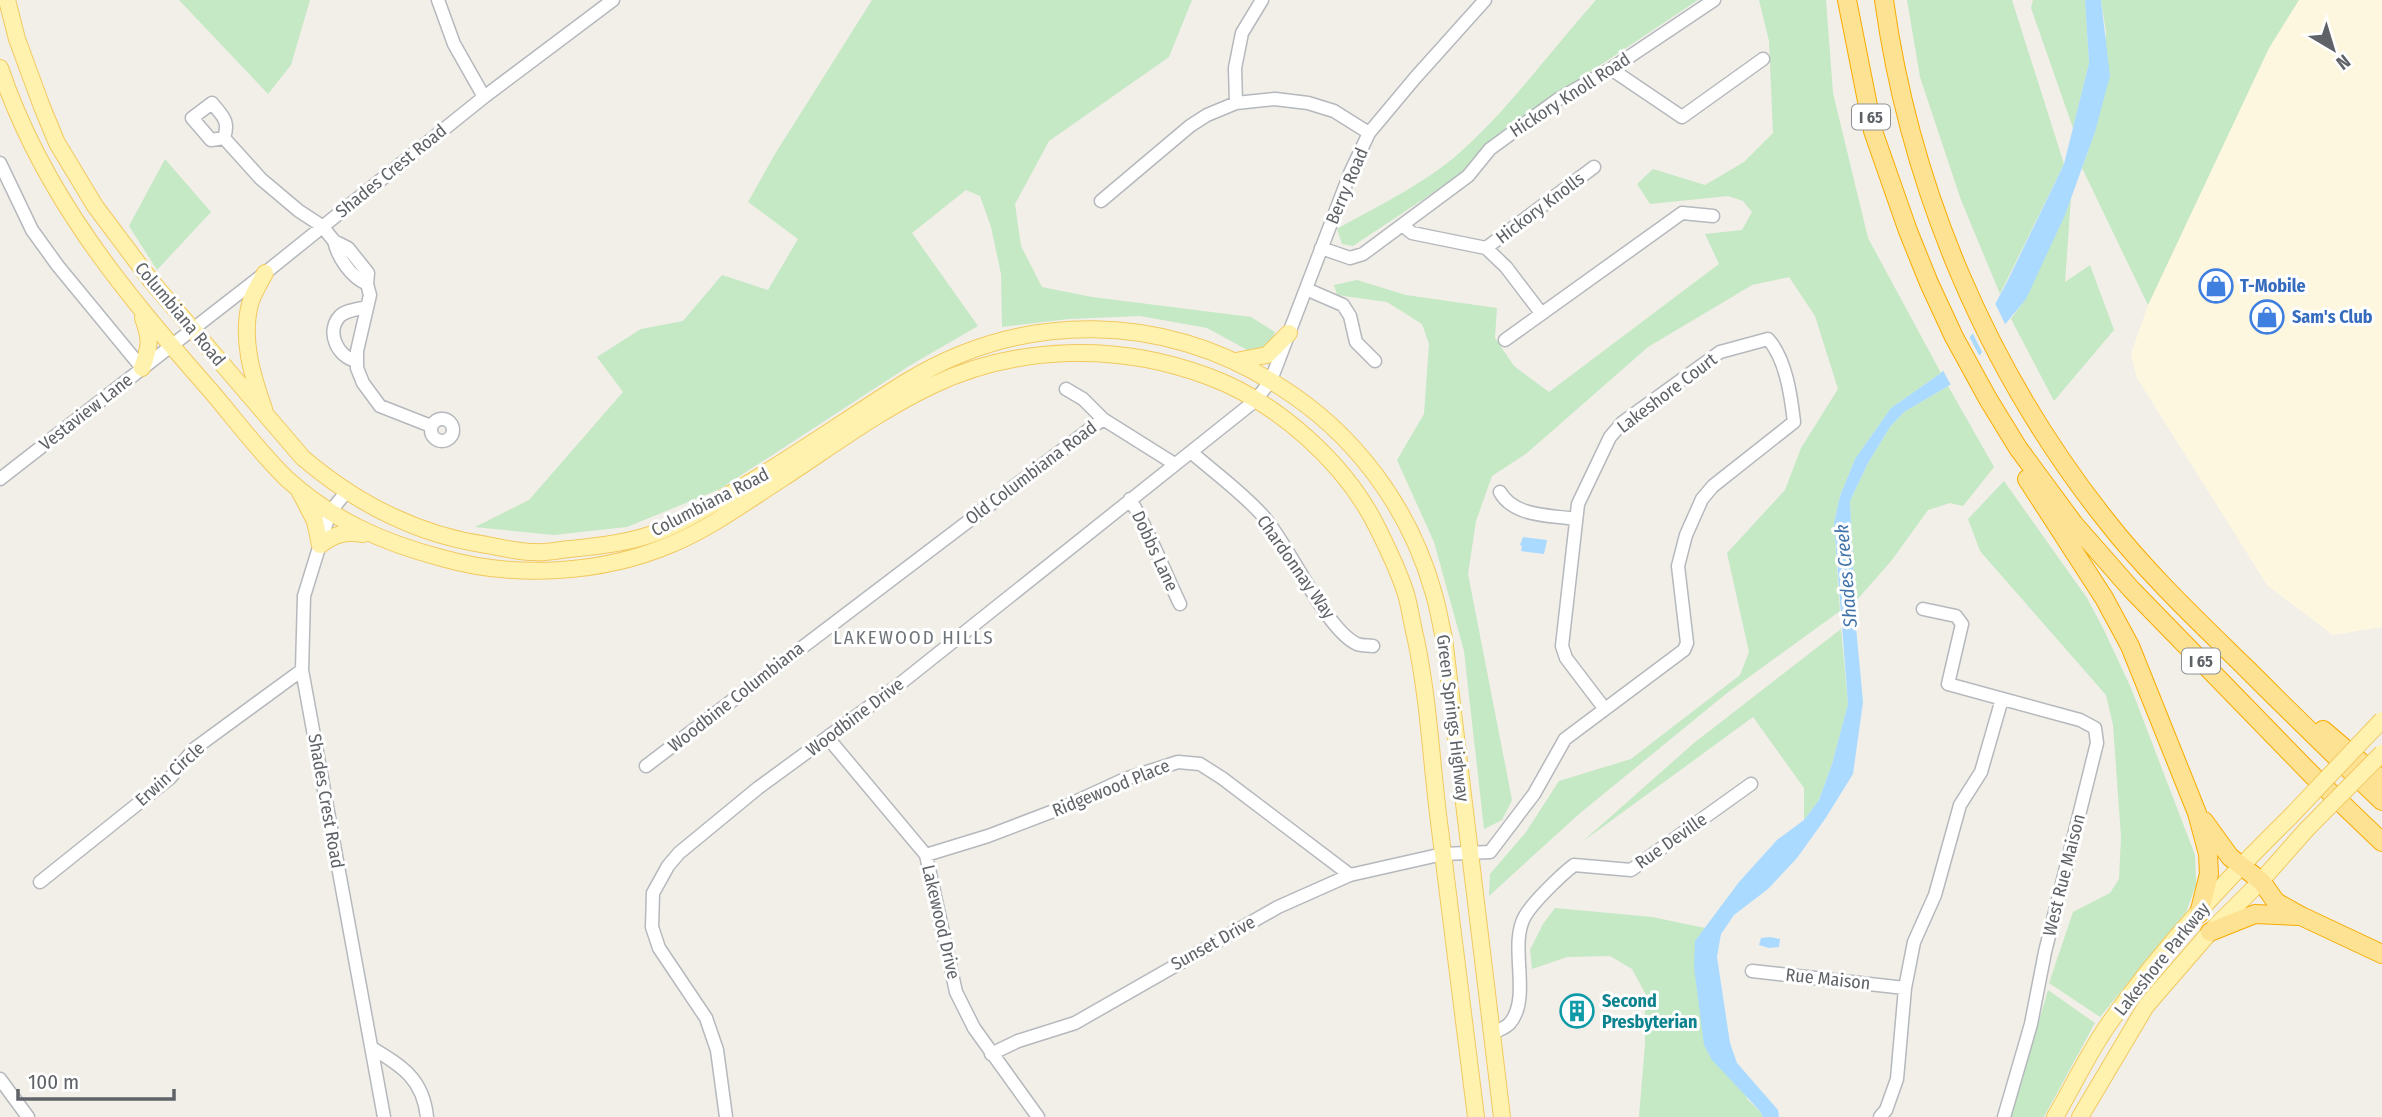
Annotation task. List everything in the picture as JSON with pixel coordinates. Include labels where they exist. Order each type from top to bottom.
[{"type":"highway","name":"I 65","points":[[1847,0],[1873,131],[1908,231],[1954,337],[2018,447],[2029,474],[2131,589],[2302,765],[2382,842]]},
{"type":"highway","name":"I 65","points":[[1884,0],[1905,107],[1932,200],[1948,244],[1985,327],[2029,408],[2104,518],[2132,552],[2245,668],[2382,801]]},
{"type":"highway","points":[[2029,474],[2130,646],[2197,813],[2208,854],[2208,874],[2199,914]]},
{"type":"highway","points":[[2245,668],[2382,780]]},
{"type":"highway","points":[[2197,813],[2230,857],[2261,881],[2276,902],[2382,954]]},
{"type":"highway","points":[[2210,932],[2255,914],[2301,916]]},
{"type":"main road","name":"Columbiana Road","points":[[7,0],[27,69],[57,143],[117,238],[192,331],[303,458],[331,482],[390,516],[430,533],[460,541],[536,552],[612,544],[658,532],[766,474],[909,389],[998,362],[1035,355],[1077,352],[1123,355],[1177,366],[1218,380],[1256,400]]},
{"type":"main road","points":[[1,73],[27,69]]},
{"type":"main road","name":"Columbiana Road","points":[[1,73],[52,185],[96,253],[172,346],[287,478],[330,513],[369,534],[403,548],[461,564],[526,571],[605,565],[668,546],[712,525],[947,360],[984,346],[1033,334],[1071,330],[1147,333],[1192,344],[1236,361],[1271,380]]},
{"type":"main road","points":[[96,253],[117,238]]},
{"type":"main road","points":[[265,274],[250,304],[247,328],[251,368],[267,418]]},
{"type":"main road","points":[[139,306],[150,336],[149,350],[142,368]]},
{"type":"main road","points":[[1236,361],[1266,355],[1289,334]]},
{"type":"main road","name":"Green Springs Highway","points":[[1271,380],[1304,401],[1346,439],[1389,492],[1417,545],[1433,591],[1444,638],[1502,1117]]},
{"type":"main road","name":"Green Springs Highway","points":[[1256,400],[1282,417],[1329,459],[1352,485],[1377,526],[1406,594],[1424,679],[1476,1117]]},
{"type":"main road","points":[[297,486],[314,521],[320,544],[346,531],[369,534]]},
{"type":"main road","name":"Lakeshore Parkway","points":[[2055,1117],[2106,1029],[2162,955],[2242,865],[2382,720]]},
{"type":"main road","name":"Lakeshore Parkway","points":[[2080,1117],[2146,1006],[2210,932],[2382,753]]},
{"type":"street","points":[[438,0],[454,44],[484,97]]},
{"type":"street","name":"Shades Crest Road","points":[[172,346],[484,97],[613,0]]},
{"type":"street","points":[[1236,103],[1234,68],[1242,33],[1262,0]]},
{"type":"street","name":"Berry Road","points":[[1256,400],[1271,380],[1351,171],[1369,133],[1485,0]]},
{"type":"street","name":"Hickory Knoll Road","points":[[1402,225],[1468,176],[1490,149],[1557,100],[1611,69],[1714,0]]},
{"type":"street","points":[[1611,69],[1682,117],[1763,59]]},
{"type":"street","points":[[1101,201],[1190,126],[1207,115],[1236,103],[1275,99],[1308,103],[1334,111],[1369,133]]},
{"type":"street","points":[[224,138],[261,179],[299,211],[323,226],[334,241],[348,248],[368,273],[370,295],[356,368],[380,406],[431,426]]},
{"type":"street","points":[[0,163],[32,230],[58,266],[142,368]]},
{"type":"street","name":"Hickory Knolls","points":[[1486,248],[1594,167]]},
{"type":"street","points":[[1505,340],[1682,213],[1713,216]]},
{"type":"street","points":[[1321,248],[1344,257],[1357,257],[1402,225]]},
{"type":"street","name":"Hickory Knolls","points":[[1402,225],[1412,233],[1486,248],[1506,267],[1541,313]]},
{"type":"street","points":[[1306,289],[1343,305],[1350,316],[1356,342],[1375,361]]},
{"type":"street","points":[[357,361],[351,360],[337,348],[335,327],[340,317],[348,312],[367,307]]},
{"type":"street","name":"Lakeshore Court","points":[[1443,854],[1490,852],[1534,794],[1565,739],[1684,650],[1687,643],[1678,566],[1686,535],[1702,499],[1713,486],[1794,422],[1792,403],[1777,349],[1768,339],[1720,352],[1623,422],[1610,437],[1578,504],[1575,519]]},
{"type":"street","name":"Vestaview Lane","points":[[0,479],[172,346]]},
{"type":"street","points":[[1066,389],[1083,399],[1103,419]]},
{"type":"street","name":"Woodbine Drive","points":[[726,1117],[717,1051],[706,1018],[659,948],[652,927],[653,893],[668,866],[679,853],[758,789],[828,738],[1062,556],[1173,463],[1191,452],[1256,400]]},
{"type":"street","name":"Old Columbiana Road","points":[[893,578],[1103,419],[1173,463]]},
{"type":"street","name":"Chardonnay Way","points":[[1191,452],[1262,515],[1279,536],[1324,610],[1345,636],[1359,645],[1373,646]]},
{"type":"street","name":"Shades Crest Road","points":[[347,491],[330,513],[304,596],[302,670],[384,1117]]},
{"type":"street","points":[[1500,492],[1517,509],[1575,519],[1562,646],[1566,658],[1604,708]]},
{"type":"street","name":"Dobbs Lane","points":[[1130,499],[1149,530],[1161,565],[1180,604]]},
{"type":"street","name":"Woodbine Columbiana","points":[[646,766],[893,578]]},
{"type":"street","name":"West Rue Maison","points":[[1923,609],[1956,616],[1962,624],[1948,684],[2080,720],[2095,728],[2097,743],[2045,952],[2031,1024],[2004,1117]]},
{"type":"street","name":"Erwin Circle","points":[[40,881],[170,778],[194,750],[302,670]]},
{"type":"street","points":[[1880,1117],[1886,1110],[1897,1079],[1905,988],[1913,942],[1935,895],[1959,805],[1981,772],[2002,699]]},
{"type":"street","name":"Lakewood Drive","points":[[828,738],[926,855],[956,992],[991,1054],[1038,1117]]},
{"type":"street","name":"Ridgewood Place","points":[[926,855],[988,836],[1064,807],[1125,779],[1178,762],[1200,764],[1222,778],[1349,875]]},
{"type":"street","name":"Rue Deville","points":[[1491,1034],[1510,1024],[1518,1004],[1520,929],[1525,915],[1563,874],[1574,865],[1631,870],[1751,784]]},
{"type":"street","name":"Sunset Drive","points":[[991,1054],[1018,1041],[1075,1023],[1266,914],[1349,875],[1443,854]]},
{"type":"street","name":"Rue Maison","points":[[1752,971],[1905,988]]},
{"type":"street","points":[[372,1048],[403,1066],[425,1096],[427,1117]]},
{"type":"street","points":[[0,1079],[28,1117]]},
{"type":"shaded area","points":[[2299,0],[2382,0],[2382,627],[2333,635],[2267,585],[2137,378],[2131,354],[2148,305],[2269,48]]},
{"type":"green space","points":[[179,0],[310,0],[291,65],[268,94]]},
{"type":"green space","points":[[872,0],[1192,0],[1169,57],[1049,141],[1015,204],[1021,246],[1042,287],[1092,297],[1251,317],[1275,332],[1270,344],[1251,352],[1207,328],[1140,316],[1069,319],[1002,327],[1001,274],[991,227],[980,196],[966,190],[912,233],[978,326],[909,366],[720,489],[627,527],[553,535],[475,527],[529,500],[623,392],[597,357],[641,329],[683,321],[722,275],[768,290],[798,239],[748,202],[775,154]]},
{"type":"green space","points":[[1596,0],[1698,0],[1506,128],[1461,174],[1353,246],[1342,244],[1337,229],[1422,181],[1468,145],[1518,92]]},
{"type":"green space","points":[[1759,0],[1826,0],[1833,93],[1868,238],[1941,373],[1891,408],[1855,459],[1840,496],[1834,523],[1840,611],[1727,693],[1579,814],[1489,896],[1490,874],[1526,832],[1559,781],[1631,759],[1740,675],[1749,652],[1727,553],[1785,490],[1801,448],[1838,389],[1815,316],[1789,277],[1752,285],[1648,347],[1527,453],[1492,476],[1476,521],[1468,574],[1512,800],[1502,820],[1484,829],[1464,651],[1434,542],[1397,460],[1424,414],[1429,344],[1422,324],[1387,302],[1337,295],[1334,285],[1357,280],[1406,295],[1497,308],[1495,338],[1514,366],[1549,392],[1719,264],[1705,234],[1742,230],[1752,212],[1743,201],[1728,196],[1650,204],[1637,184],[1653,169],[1705,185],[1744,162],[1773,133],[1769,41]]},
{"type":"green space","points":[[1907,0],[2012,0],[2064,164],[2000,294],[1961,200],[1920,77]]},
{"type":"green space","points":[[2033,0],[2085,0],[2089,63],[2073,128],[2031,8]]},
{"type":"green space","points":[[2101,0],[2299,0],[2269,48],[2148,305],[2082,168],[2095,132],[2106,32]]},
{"type":"green space","points":[[165,159],[211,212],[157,270],[129,226]]},
{"type":"green space","points":[[2071,198],[2065,282],[2090,265],[2114,330],[2054,401],[2011,319],[2026,298]]},
{"type":"green space","points":[[1948,386],[1994,467],[1963,506],[1950,503],[1928,510],[1892,560],[1855,602],[1850,501],[1868,463],[1890,427],[1904,412]]},
{"type":"green space","points":[[2004,481],[2087,598],[2103,628],[2131,688],[2195,855],[2196,885],[2186,912],[2100,1017],[2049,983],[2073,912],[2110,893],[2119,879],[2121,837],[2113,725],[2106,695],[1980,551],[1968,519]]},
{"type":"green space","points":[[1841,629],[1848,704],[1819,800],[1804,820],[1804,788],[1753,717],[1582,842],[1694,743]]},
{"type":"green space","points":[[1555,908],[1652,917],[1705,928],[1695,941],[1747,1099],[1763,1117],[1639,1117],[1645,1044],[1645,993],[1632,969],[1610,956],[1567,957],[1532,969],[1530,950],[1543,924]]},
{"type":"green space","points":[[2048,990],[2095,1023],[2044,1117],[2011,1117]]},
{"type":"water","name":"Shades Creek","points":[[2085,0],[2101,0],[2110,76],[2095,132],[2065,215],[2026,299],[1960,379],[1904,412],[1890,427],[1868,463],[1850,501],[1856,627],[1863,702],[1853,774],[1797,858],[1768,889],[1734,915],[1721,934],[1717,957],[1730,1043],[1737,1063],[1778,1110],[1779,1117],[1763,1117],[1712,1060],[1704,1045],[1694,967],[1695,941],[1739,882],[1777,840],[1804,820],[1819,800],[1848,704],[1834,523],[1840,496],[1855,459],[1891,408],[1941,373],[1993,308],[2007,282],[2064,164],[2089,63]]},
{"type":"water","points":[[1523,537],[1547,540],[1544,554],[1521,551]]},
{"type":"water","points":[[1761,938],[1780,939],[1779,947],[1759,945]]},
{"type":"pier","points":[[1993,299],[2007,328],[1984,356],[1971,330]]},
{"type":"pier","points":[[1968,334],[1981,359],[1962,382],[1952,387],[1941,367]]},
{"type":"place","name":"T-Mobile","points":[[2216,286]]},
{"type":"place","name":"Sam's Club","points":[[2267,317]]},
{"type":"place","name":"Second Presbyterian","points":[[1577,1011]]},
{"type":"district","name":"LAKEWOOD HILLS","points":[[914,637]]}]
